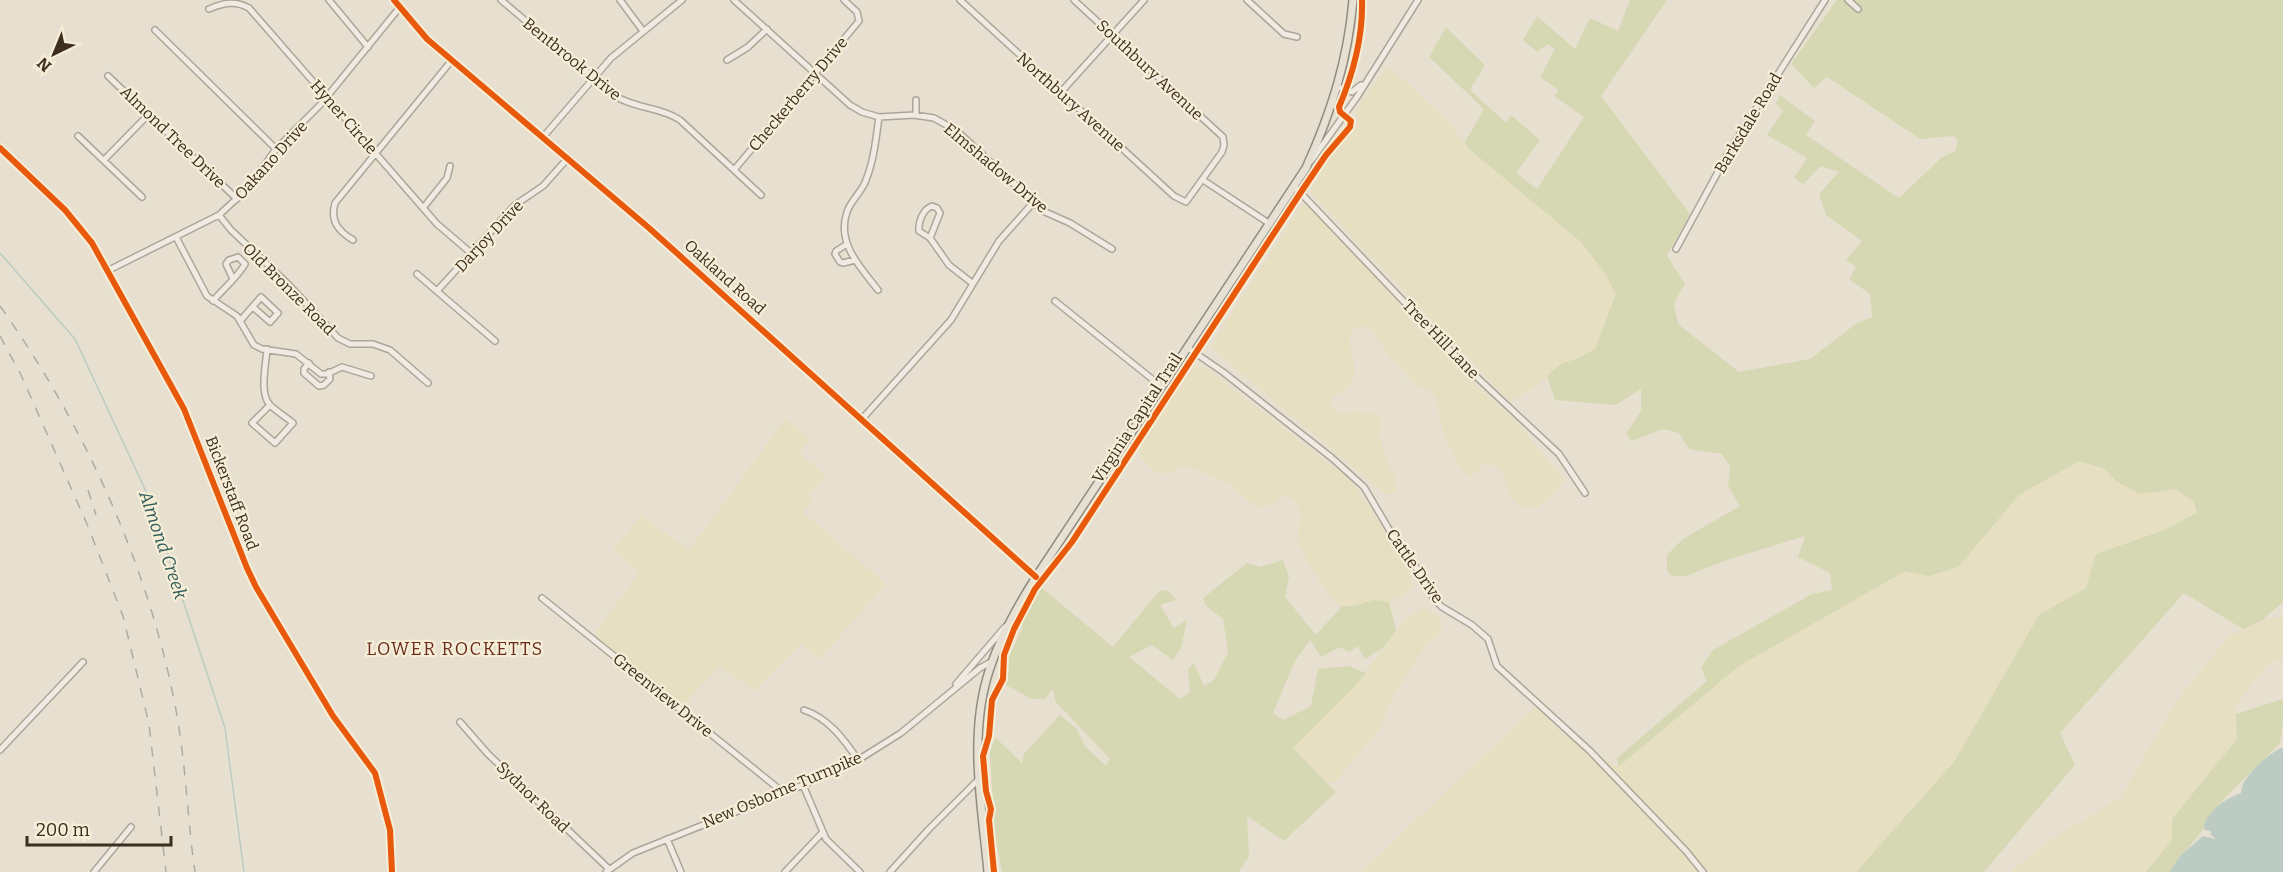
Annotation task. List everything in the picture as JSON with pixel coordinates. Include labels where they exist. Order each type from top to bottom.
[{"type":"main road","points":[[988,872],[979,779],[979,726],[987,678],[1008,624],[1036,577],[1306,168],[1327,120],[1338,87],[1348,41],[1353,0]]},
{"type":"street","points":[[329,0],[368,47]]},
{"type":"street","name":"Oakland Road","points":[[394,0],[421,33],[665,242],[1036,577]]},
{"type":"street","points":[[620,0],[643,30]]},
{"type":"street","points":[[544,136],[611,58],[682,0]]},
{"type":"street","name":"Elmshadow Drive","points":[[734,0],[850,105],[862,112],[879,117],[916,115],[933,118],[957,131],[1042,211],[1070,222],[1112,249]]},
{"type":"street","name":"Checkerberry Drive","points":[[734,170],[855,27],[859,17],[857,12],[844,0]]},
{"type":"street","name":"Northbury Avenue","points":[[960,0],[1184,203],[1190,200],[1203,180]]},
{"type":"street","name":"Southbury Avenue","points":[[1074,0],[1218,132],[1224,141],[1223,149],[1203,180]]},
{"type":"street","points":[[1060,92],[1144,0]]},
{"type":"street","points":[[1247,0],[1284,34],[1297,37]]},
{"type":"street","points":[[1306,168],[1337,126],[1418,0]]},
{"type":"street","name":"Barksdale Road","points":[[1676,249],[1731,148],[1825,0]]},
{"type":"street","points":[[1848,0],[1858,9]]},
{"type":"street","name":"Bentbrook Drive","points":[[504,1],[592,78],[626,102],[675,117],[761,195]]},
{"type":"street","name":"Hyner Circle","points":[[209,9],[221,4],[232,3],[249,8],[437,224],[471,253]]},
{"type":"street","name":"Oakano Drive","points":[[107,272],[219,215],[237,200],[256,179],[276,149],[311,115],[400,7]]},
{"type":"street","points":[[727,60],[748,47],[767,29]]},
{"type":"street","points":[[155,30],[276,149]]},
{"type":"street","points":[[353,240],[343,234],[336,225],[333,216],[334,205],[339,196],[452,60]]},
{"type":"street","name":"Almond Tree Drive","points":[[108,76],[237,200]]},
{"type":"street","points":[[1338,87],[1352,92],[1366,80]]},
{"type":"street","points":[[915,100],[916,115]]},
{"type":"street","points":[[104,160],[149,114]]},
{"type":"street","points":[[878,290],[855,260],[847,244],[845,226],[847,212],[865,183],[870,167],[879,117]]},
{"type":"street","points":[[1327,120],[1337,126]]},
{"type":"street","points":[[78,136],[142,197]]},
{"type":"street","name":"Bickerstaff Road","points":[[0,148],[79,224],[92,243],[184,409],[256,587],[333,717],[375,772],[390,830],[393,872]]},
{"type":"street","name":"Darjoy Drive","points":[[437,291],[515,205],[543,186],[568,158]]},
{"type":"street","points":[[423,208],[447,178],[450,166]]},
{"type":"street","points":[[1203,180],[1270,224]]},
{"type":"street","name":"Tree Hill Lane","points":[[1294,186],[1467,368],[1559,454],[1585,493]]},
{"type":"street","points":[[862,419],[942,332],[999,241],[1032,203]]},
{"type":"street","points":[[930,238],[940,213],[932,206],[925,211],[918,229],[930,238],[949,265],[972,283]]},
{"type":"street","name":"Old Bronze Road","points":[[219,215],[231,231],[289,285],[338,338],[350,344],[373,344],[390,350],[428,383]]},
{"type":"street","points":[[176,237],[204,291],[213,301],[233,313],[251,342],[256,346],[267,350],[292,353],[309,363],[321,374],[342,367],[371,376]]},
{"type":"street","points":[[847,244],[836,251],[837,259],[843,263],[855,260]]},
{"type":"street","points":[[417,274],[495,341]]},
{"type":"street","points":[[213,301],[233,279]]},
{"type":"street","points":[[240,321],[261,297],[278,313],[270,322],[253,307]]},
{"type":"street","points":[[1055,301],[1162,387]]},
{"type":"street","name":"Cattle Drive","points":[[1188,348],[1259,400],[1332,458],[1364,487],[1436,602],[1472,625],[1488,639],[1497,666],[1590,751],[1704,872]]},
{"type":"street","points":[[267,350],[264,381],[270,405],[293,423],[275,443],[252,423],[270,405]]},
{"type":"street","points":[[309,363],[304,373],[318,386],[322,386],[330,379],[329,372]]},
{"type":"street","name":"Greenview Drive","points":[[542,598],[784,793]]},
{"type":"street","name":"New Osborne Turnpike","points":[[949,693],[1008,624]]},
{"type":"street","name":"New Osborne Turnpike","points":[[607,871],[625,857],[784,793],[858,760],[901,733],[971,675],[993,661]]},
{"type":"street","points":[[0,750],[83,662]]},
{"type":"street","points":[[971,675],[978,673],[987,678]]},
{"type":"street","points":[[804,710],[820,718],[836,731],[858,760]]},
{"type":"street","name":"Sydnor Road","points":[[460,722],[488,754],[607,871]]},
{"type":"street","points":[[0,739],[6,744]]},
{"type":"street","points":[[890,872],[928,829],[979,779]]},
{"type":"street","points":[[803,785],[822,833],[833,848],[860,872]]},
{"type":"street","points":[[94,872],[131,827]]},
{"type":"street","points":[[785,872],[822,833]]},
{"type":"street","points":[[667,839],[681,872]]},
{"type":"shaded area","points":[[1386,67],[1407,82],[1450,123],[1468,148],[1581,242],[1604,272],[1616,294],[1595,349],[1561,364],[1534,388],[1510,402],[1310,192],[1330,157],[1358,124],[1356,110]]},
{"type":"shaded area","points":[[1302,204],[1314,211],[1397,301],[1413,323],[1517,422],[1564,480],[1549,499],[1535,509],[1520,507],[1508,494],[1502,471],[1486,462],[1470,478],[1458,466],[1443,433],[1436,397],[1431,392],[1417,386],[1390,358],[1373,332],[1364,326],[1354,329],[1349,337],[1355,370],[1351,385],[1330,400],[1333,408],[1343,413],[1356,411],[1374,413],[1382,420],[1380,435],[1386,460],[1396,477],[1396,492],[1386,495],[1210,347]]},
{"type":"shaded area","points":[[1195,365],[1206,368],[1352,481],[1408,565],[1413,586],[1404,595],[1389,602],[1373,600],[1355,606],[1342,606],[1329,597],[1297,543],[1300,518],[1298,504],[1284,495],[1270,506],[1260,508],[1230,485],[1191,467],[1181,466],[1170,473],[1157,473],[1141,459],[1139,445]]},
{"type":"shaded area","points":[[786,418],[810,440],[800,453],[826,476],[808,496],[813,500],[803,512],[886,584],[820,659],[801,644],[755,691],[719,666],[683,706],[594,635],[639,572],[613,550],[641,515],[689,550]]},
{"type":"shaded area","points":[[2079,461],[2105,469],[2116,481],[2154,491],[2176,489],[2194,502],[2197,513],[2162,531],[2096,554],[2086,588],[2039,615],[1954,762],[1856,872],[1361,872],[1535,707],[1562,733],[1618,767],[1739,666],[1905,570],[1929,576],[1958,567],[2019,495]]},
{"type":"shaded area","points":[[1424,607],[1436,615],[1443,624],[1439,635],[1427,643],[1393,697],[1380,729],[1336,781],[1328,783],[1293,748],[1357,684],[1403,620]]},
{"type":"shaded area","points":[[2269,618],[2283,618],[2283,658],[2267,665],[2236,705],[2237,739],[2172,819],[2172,840],[2146,872],[2010,872],[2050,840],[2120,798],[2177,700],[2229,636]]},
{"type":"shaded area","points":[[2281,748],[2283,749],[2283,872],[2169,872],[2180,856],[2203,836],[2216,839],[2211,835],[2211,831],[2205,830],[2204,826],[2210,814],[2223,802],[2241,793],[2245,780],[2250,774],[2262,761]]},
{"type":"green space","points":[[1630,0],[1667,0],[1601,96],[1690,214],[1667,256],[1685,284],[1674,303],[1678,324],[1739,372],[1810,359],[1857,323],[1872,317],[1870,294],[1849,279],[1856,267],[1846,260],[1862,241],[1826,215],[1819,194],[1839,172],[1821,166],[1803,184],[1794,178],[1807,158],[1767,135],[1783,111],[1776,103],[1780,95],[1815,121],[1806,135],[1899,198],[1941,158],[1955,151],[1958,141],[1954,136],[1920,139],[1827,77],[1814,88],[1791,64],[1837,0],[2283,0],[2283,602],[2261,621],[2243,629],[2184,593],[2060,733],[2075,765],[1984,872],[1856,872],[1954,762],[2039,615],[2086,588],[2096,554],[2162,531],[2197,513],[2194,502],[2176,489],[2139,494],[2116,481],[2105,469],[2079,461],[2019,495],[1958,567],[1929,576],[1905,571],[1739,666],[1618,767],[1617,758],[1707,681],[1701,668],[1713,650],[1812,594],[1832,590],[1830,573],[1798,557],[1805,536],[1727,560],[1686,576],[1672,576],[1667,571],[1667,555],[1683,539],[1740,506],[1728,486],[1730,467],[1722,454],[1689,449],[1679,433],[1663,429],[1632,441],[1626,434],[1641,411],[1641,389],[1616,405],[1555,400],[1547,376],[1561,364],[1595,349],[1616,294],[1604,272],[1581,242],[1468,148],[1465,142],[1484,109],[1429,57],[1446,27],[1485,65],[1470,90],[1506,123],[1511,115],[1540,140],[1516,173],[1537,189],[1584,117],[1554,96],[1559,90],[1540,77],[1555,49],[1548,44],[1537,52],[1523,40],[1537,16],[1575,49],[1590,18],[1618,31]]},
{"type":"green space","points":[[1283,560],[1289,577],[1285,597],[1316,635],[1342,606],[1355,606],[1373,600],[1389,602],[1396,630],[1384,647],[1365,659],[1358,646],[1349,652],[1340,647],[1321,657],[1310,640],[1295,661],[1273,713],[1283,720],[1311,706],[1318,669],[1348,666],[1366,673],[1293,748],[1336,792],[1284,841],[1247,816],[1249,856],[1239,872],[1002,872],[995,836],[990,753],[995,737],[1022,763],[1024,754],[1060,715],[1076,728],[1085,746],[1106,766],[1110,759],[1055,701],[1054,691],[1051,690],[1045,699],[1032,699],[1006,685],[1008,675],[1006,663],[1022,629],[1022,620],[1042,588],[1113,647],[1160,590],[1169,591],[1176,600],[1160,605],[1174,628],[1187,620],[1181,648],[1173,660],[1152,645],[1129,657],[1180,699],[1190,692],[1188,669],[1194,663],[1204,686],[1214,680],[1228,652],[1223,619],[1206,606],[1203,598],[1247,563],[1260,567]]},
{"type":"green space","points":[[2283,699],[2280,743],[2214,809],[2203,830],[2169,872],[2146,872],[2172,840],[2172,819],[2237,739],[2236,714]]},
{"type":"waterway","name":"Almond Creek","points":[[0,253],[75,339],[150,500],[225,728],[244,872]]},
{"type":"railway","points":[[0,306],[59,398],[85,446],[130,548],[148,600],[163,652],[179,726],[195,872]]},
{"type":"railway","points":[[0,336],[21,375],[87,524],[123,616],[149,724],[166,872]]},
{"type":"railway","points":[[88,490],[96,515]]},
{"type":"cycle path","points":[[394,0],[427,39],[649,228],[1036,577]]},
{"type":"cycle path","name":"Virginia Capital Trail","points":[[994,872],[989,820],[991,809],[986,791],[983,756],[989,736],[992,700],[1003,679],[1004,655],[1014,629],[1035,589],[1072,542],[1301,192],[1326,155],[1350,127],[1351,121],[1340,112],[1339,107],[1356,54],[1361,27],[1362,0]]},
{"type":"cycle path","points":[[0,148],[65,210],[92,243],[184,409],[256,587],[333,716],[375,773],[390,830],[392,872]]},
{"type":"district","name":"LOWER ROCKETTS","points":[[455,649]]}]
